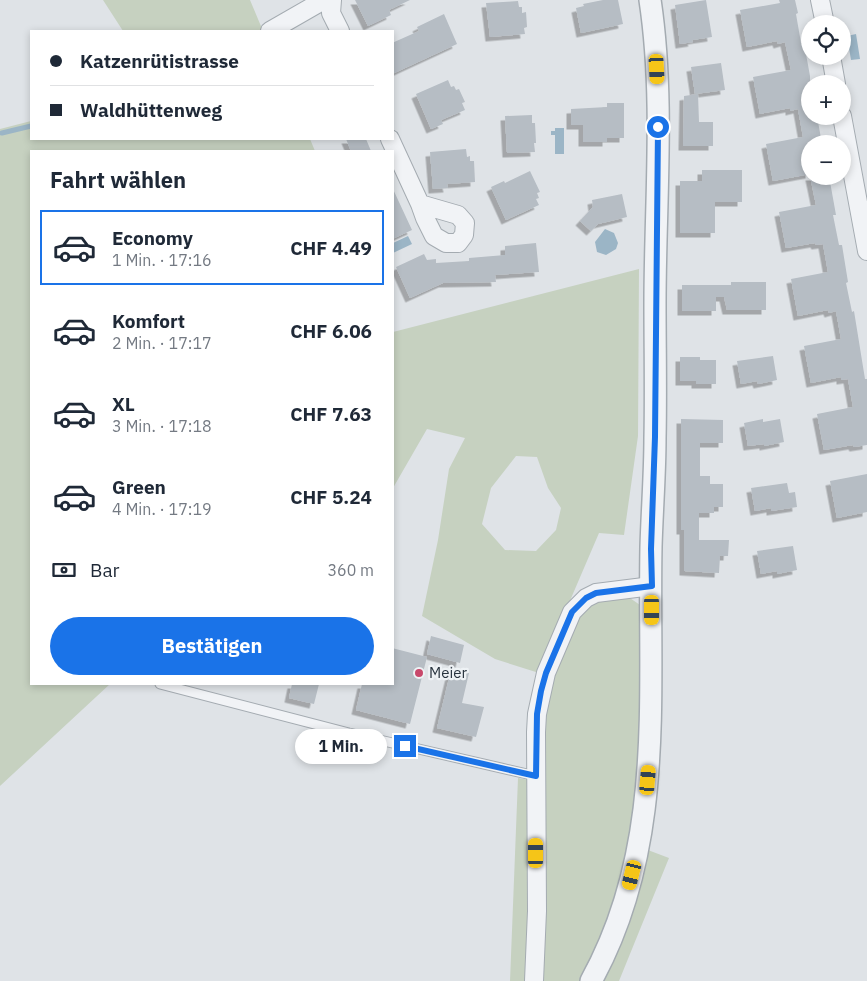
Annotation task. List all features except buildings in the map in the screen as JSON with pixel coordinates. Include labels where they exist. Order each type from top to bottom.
[{"type":"street","points":[[272,30],[324,0]]},
{"type":"street","points":[[332,0],[331,13],[340,30]]},
{"type":"street","points":[[591,981],[614,934],[628,894],[646,809],[651,718],[651,549],[655,437],[658,88],[655,30],[650,0]]},
{"type":"street","points":[[820,0],[823,15]]},
{"type":"street","points":[[844,125],[867,251]]},
{"type":"street","points":[[390,140],[420,204]]},
{"type":"street","points":[[534,981],[537,912],[537,714],[546,673],[572,612],[586,598],[596,593],[652,586]]},
{"type":"lane","points":[[164,685],[349,733],[536,776]]},
{"type":"green space","points":[[103,0],[250,0],[263,30],[122,30]]},
{"type":"green space","points":[[30,121],[30,140],[310,140],[315,150],[30,150],[30,685],[109,685],[0,786],[0,129]]},
{"type":"green space","points":[[639,269],[638,436],[624,535],[599,533],[539,673],[495,659],[422,616],[438,540],[449,469],[465,438],[427,429],[394,486],[394,332]],"holes":[[[516,456],[537,457],[548,488],[561,508],[556,530],[536,551],[505,550],[482,524],[491,488]]]},
{"type":"green space","points":[[627,596],[640,605],[644,616],[644,753],[632,844],[669,858],[619,981],[510,981],[518,778],[540,782],[543,703],[576,614],[595,601]]},
{"type":"water","points":[[856,34],[860,59],[851,60],[851,35]]},
{"type":"water","points":[[555,128],[564,128],[564,154],[555,154],[555,135],[551,135],[551,131],[555,131]]},
{"type":"water","points":[[605,229],[614,233],[618,243],[616,249],[606,255],[597,252],[595,242]]},
{"type":"water","points":[[408,236],[412,244],[394,253],[394,243]]},
{"type":"waterway","points":[[2,133],[30,126]]},
{"type":"place","name":"Meier","points":[[419,673]]},
{"type":"route","points":[[405,746],[536,776],[537,714],[541,691],[546,673],[572,612],[578,604],[596,593],[652,586],[658,127]]}]
